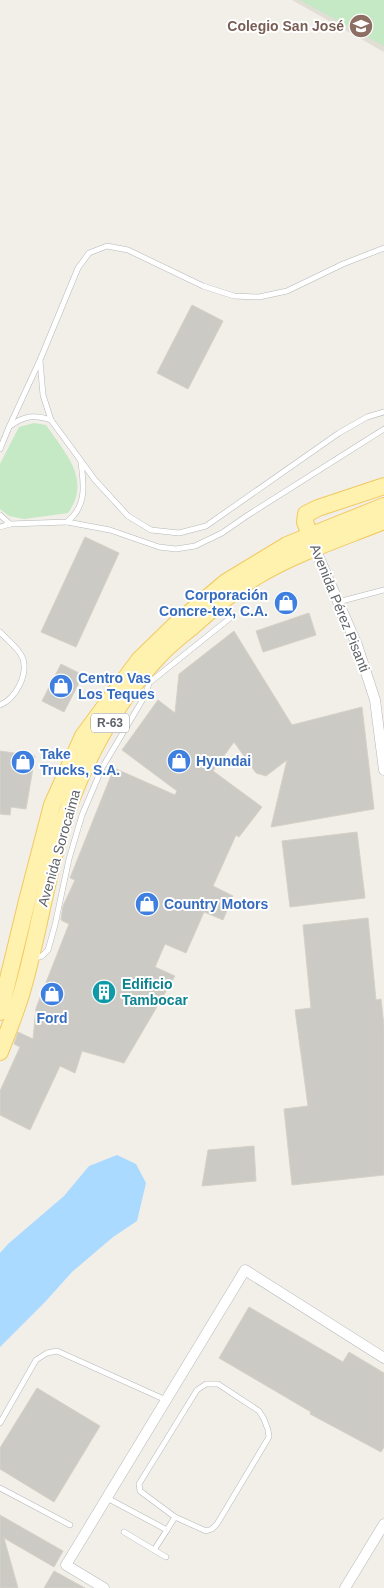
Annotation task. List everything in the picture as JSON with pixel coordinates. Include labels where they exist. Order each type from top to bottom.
[{"type":"main road","points":[[312,542],[305,522],[306,514],[318,508],[384,486]]},
{"type":"main road","name":"Avenida Sorocaima","points":[[0,1012],[52,805],[83,736],[174,642],[226,598],[257,576],[293,557],[312,542],[384,506]]},
{"type":"main road","name":"Avenida Sorocaima","points":[[312,542],[384,521]]},
{"type":"main road","name":"Avenida Sorocaima","points":[[0,1052],[24,988],[59,838],[78,782],[96,746],[145,671]]},
{"type":"street","name":"Avenida Pérez Pisanti","points":[[312,542],[324,566],[356,645],[375,700],[384,770]]},
{"type":"street","points":[[104,1588],[66,1565],[246,1270],[384,1358]]},
{"type":"street","points":[[345,1588],[384,1524]]},
{"type":"lane","points":[[0,449],[40,360],[78,268],[89,253],[107,246],[128,250],[203,286],[234,296],[259,297],[287,291],[343,264],[384,248]]},
{"type":"lane","points":[[40,360],[43,395],[51,420],[95,480],[128,516],[151,530],[179,533],[206,526],[367,416],[384,412]]},
{"type":"lane","points":[[9,427],[17,421],[39,416],[51,420]]},
{"type":"lane","points":[[0,527],[10,524],[67,522],[110,530],[159,546],[176,548],[196,546],[222,534],[248,515],[384,429]]},
{"type":"lane","points":[[67,522],[78,510],[83,496],[84,482],[81,462]]},
{"type":"lane","points":[[0,515],[10,524]]},
{"type":"lane","points":[[338,602],[384,590]]},
{"type":"lane","points":[[145,671],[230,618]]},
{"type":"lane","points":[[0,632],[19,651],[23,659],[24,670],[17,692],[6,703],[0,705]]},
{"type":"lane","points":[[0,1423],[36,1360],[47,1353],[57,1351],[166,1400]]},
{"type":"lane","points":[[206,1384],[218,1384],[258,1410],[264,1419],[269,1438],[217,1524],[212,1529],[206,1531],[175,1516],[140,1491],[139,1484],[197,1390],[206,1384]]},
{"type":"lane","points":[[0,1488],[70,1525]]},
{"type":"lane","points":[[106,1498],[167,1530]]},
{"type":"lane","points":[[154,1550],[175,1516]]},
{"type":"lane","points":[[124,1532],[166,1558]]},
{"type":"shaded area","name":"Colegio San José","points":[[292,0],[384,0],[384,52]]},
{"type":"green space","name":"Colegio San José","points":[[300,0],[384,0],[384,46]]},
{"type":"green space","points":[[34,423],[46,425],[68,456],[77,478],[77,489],[75,501],[68,513],[24,519],[9,516],[0,509],[0,464],[19,427]]},
{"type":"water","points":[[117,1155],[136,1164],[146,1183],[137,1221],[113,1237],[72,1272],[0,1347],[0,1253],[64,1196],[89,1166]]},
{"type":"building","points":[[192,305],[223,321],[188,389],[157,373]]},
{"type":"building","points":[[85,537],[119,553],[76,647],[41,632]]},
{"type":"building","points":[[309,613],[316,635],[263,652],[256,631]]},
{"type":"building","points":[[234,631],[292,725],[362,707],[374,809],[271,827],[287,760],[266,776],[256,773],[234,742],[213,771],[262,807],[239,837],[236,835],[213,886],[233,896],[223,920],[204,912],[186,953],[165,944],[155,967],[175,976],[124,1063],[82,1051],[75,1073],[60,1066],[30,1130],[0,1115],[0,1091],[20,1047],[14,1044],[18,1032],[33,1039],[36,1008],[69,924],[61,920],[63,906],[75,880],[70,878],[114,768],[175,795],[177,791],[122,750],[158,700],[175,713],[179,674]]},
{"type":"building","points":[[61,664],[83,675],[64,712],[42,701]]},
{"type":"building","points":[[0,751],[35,756],[26,809],[11,807],[10,815],[0,814]]},
{"type":"building","points":[[357,832],[365,898],[290,907],[282,841]]},
{"type":"building","points":[[368,918],[376,1000],[381,999],[384,1026],[384,1175],[292,1185],[284,1109],[308,1106],[295,1010],[311,1008],[303,925]]},
{"type":"building","points":[[254,1146],[256,1181],[202,1186],[208,1150]]},
{"type":"building","points":[[249,1307],[343,1362],[349,1352],[384,1373],[384,1447],[381,1452],[310,1414],[311,1412],[219,1358]]},
{"type":"building","points":[[37,1388],[100,1426],[54,1502],[0,1469],[0,1448]]},
{"type":"building","points":[[0,1515],[63,1551],[54,1567],[4,1538],[18,1588],[0,1588]]},
{"type":"building","points":[[54,1571],[85,1588],[44,1588]]},
{"type":"place","name":"Colegio San José","points":[[361,26]]},
{"type":"place","name":"Corporación Concre-tex, C.A.","points":[[286,603]]},
{"type":"place","name":"Centro Vas Los Teques","points":[[61,686]]},
{"type":"place","name":"Hyundai","points":[[179,761]]},
{"type":"place","name":"Take Trucks, S.A.","points":[[23,762]]},
{"type":"place","name":"Country Motors","points":[[147,904]]},
{"type":"place","name":"Edificio Tambocar","points":[[104,992]]},
{"type":"place","name":"Ford","points":[[52,994]]}]
